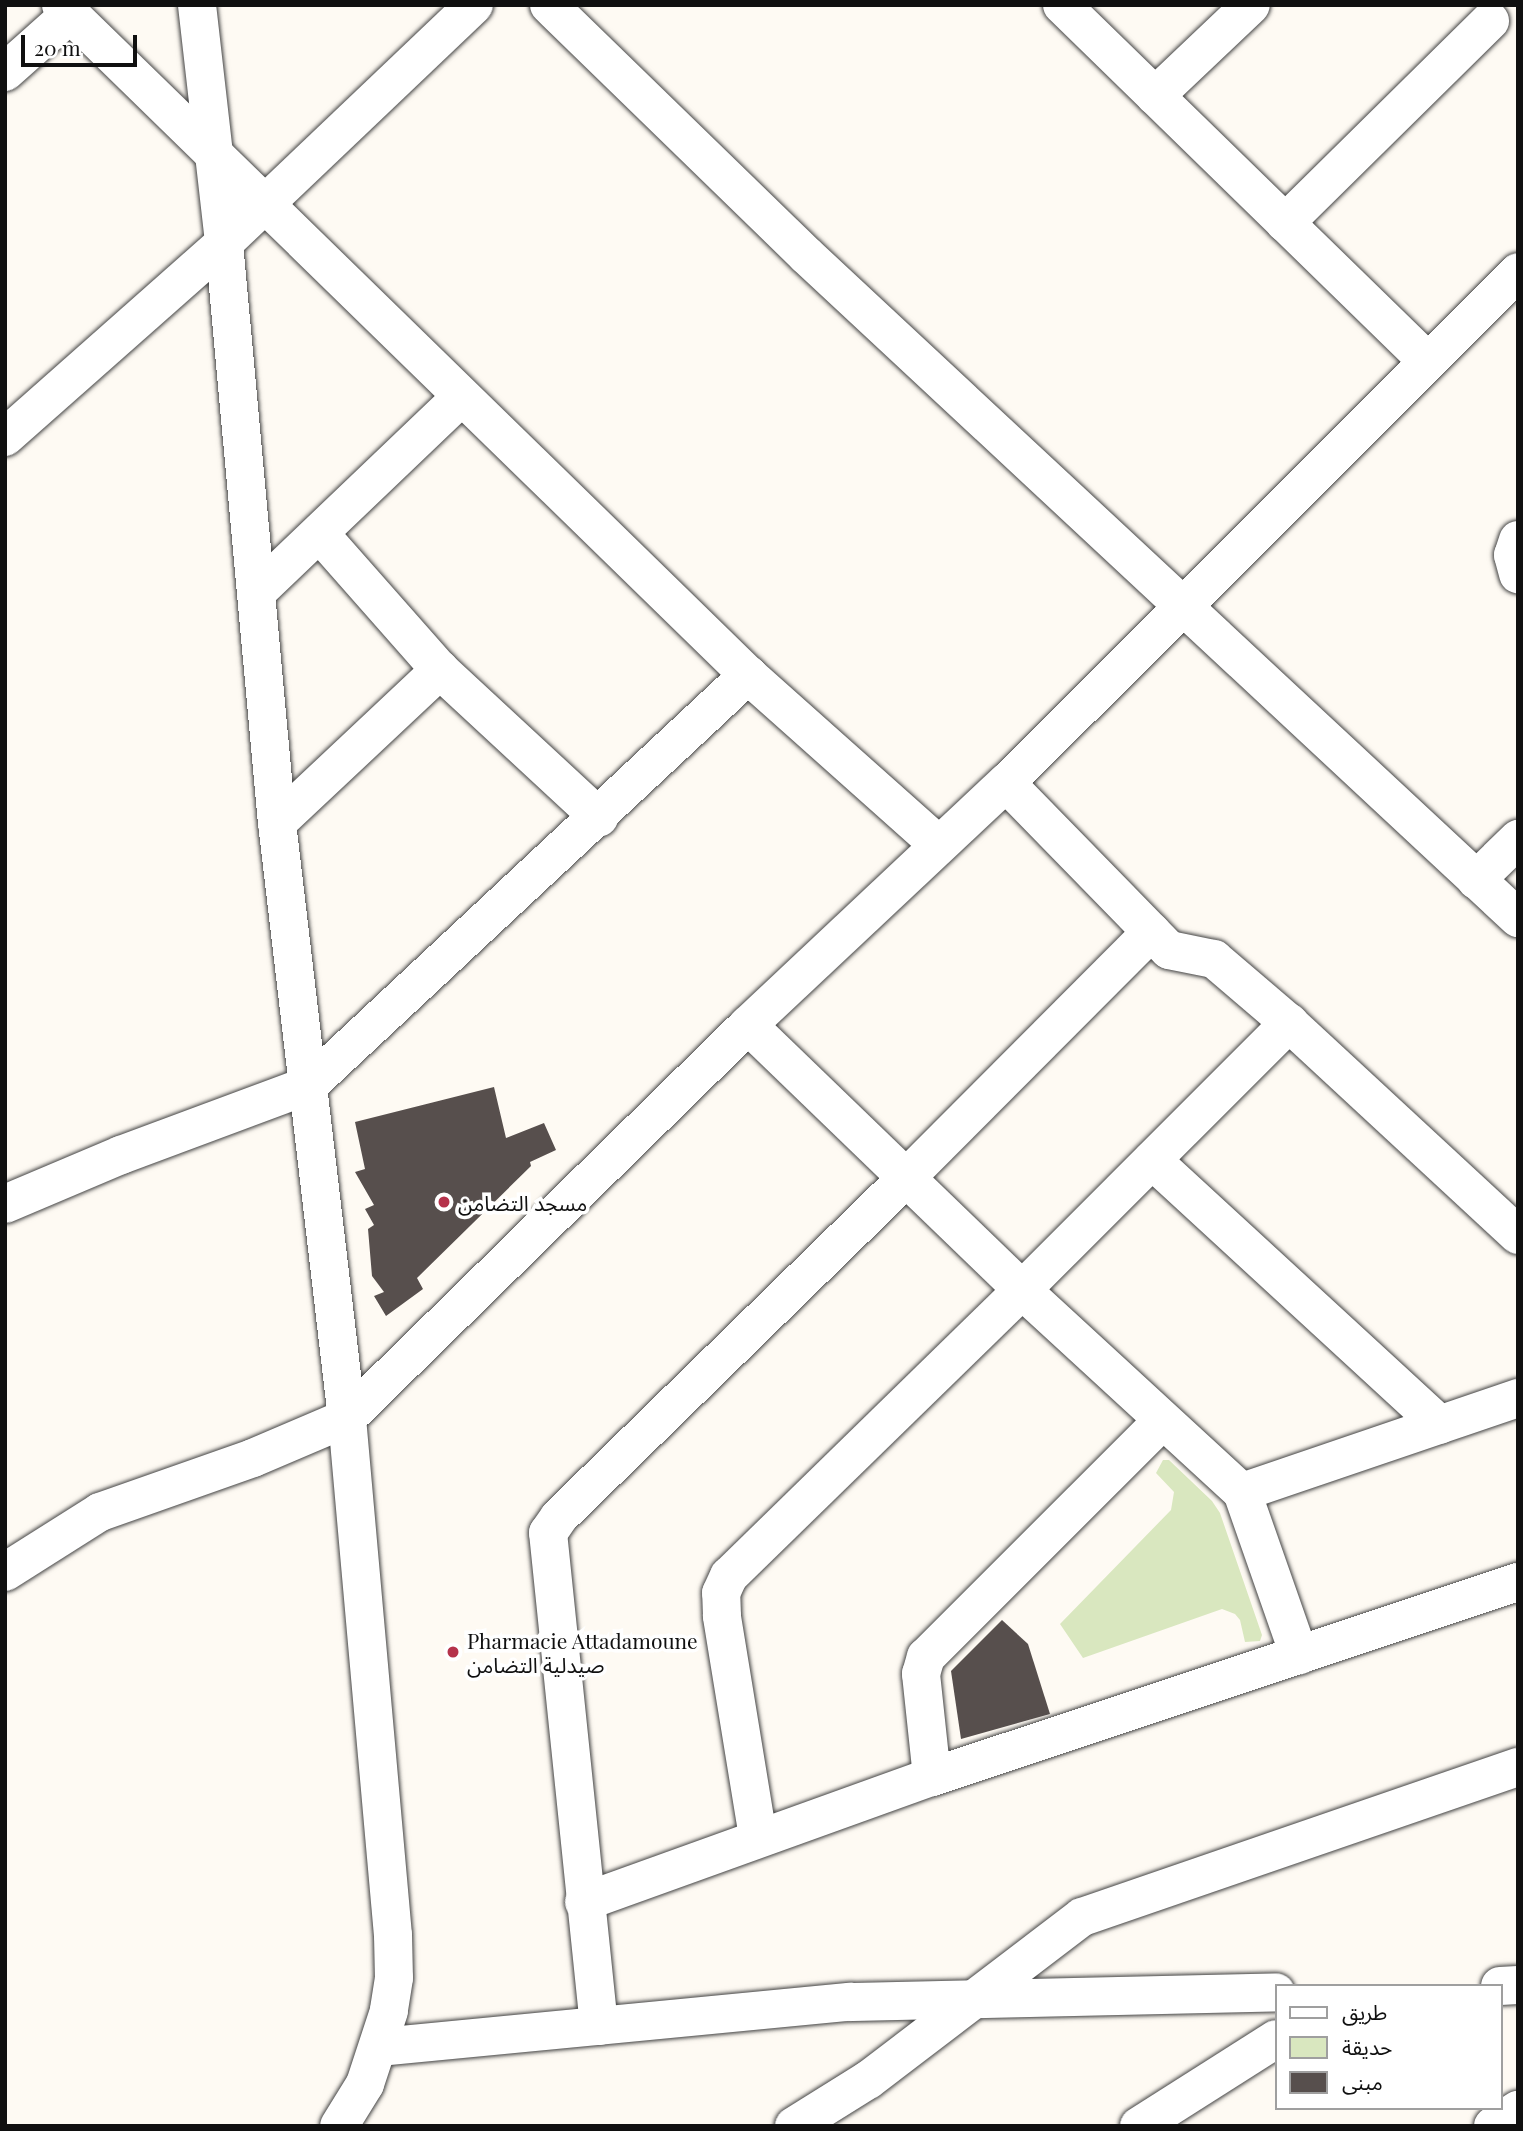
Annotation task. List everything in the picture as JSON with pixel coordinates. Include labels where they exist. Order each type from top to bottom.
[{"type":"street","points":[[197,5],[224,243],[278,823],[347,1419],[393,1936],[394,1979],[379,2047],[365,2084],[339,2126]]},
{"type":"street","points":[[5,437],[224,243],[474,5]]},
{"type":"street","points":[[549,5],[806,255],[1183,603],[1518,918]]},
{"type":"street","points":[[1062,5],[1426,360]]},
{"type":"street","points":[[1155,96],[1251,5]]},
{"type":"street","points":[[5,72],[65,10],[748,675],[938,844]]},
{"type":"street","points":[[1285,223],[1490,21]]},
{"type":"street","points":[[5,1572],[100,1512],[253,1458],[347,1419],[748,1026],[938,844],[1006,783],[1426,360],[1518,272]]},
{"type":"street","points":[[257,592],[461,397]]},
{"type":"street","points":[[320,534],[440,670],[598,817]]},
{"type":"street","points":[[1518,540],[1513,555],[1518,574]]},
{"type":"street","points":[[278,823],[440,670]]},
{"type":"street","points":[[5,1204],[121,1155],[309,1086],[748,675]]},
{"type":"street","points":[[1006,783],[1169,950],[1214,959],[1289,1023],[1518,1235]]},
{"type":"street","points":[[1476,880],[1518,839]]},
{"type":"street","points":[[599,2026],[584,1902],[548,1533],[559,1517],[905,1179],[1151,932]]},
{"type":"street","points":[[758,1837],[721,1593],[729,1576],[1022,1290],[1289,1023]]},
{"type":"street","points":[[748,1026],[1022,1290],[1162,1422],[1242,1492],[1298,1655]]},
{"type":"street","points":[[1152,1160],[1440,1425]]},
{"type":"street","points":[[1242,1492],[1518,1398]]},
{"type":"street","points":[[932,1777],[920,1674],[926,1657],[1162,1422]]},
{"type":"street","points":[[584,1902],[758,1837],[932,1777],[1518,1582]]},
{"type":"street","points":[[794,2126],[868,2080],[1082,1917],[1518,1767]]},
{"type":"street","points":[[379,2047],[850,2002],[1274,1992]]},
{"type":"street","points":[[1139,2126],[1274,2040]]},
{"type":"street","points":[[1493,2126],[1518,2110]]},
{"type":"green space","points":[[1163,1460],[1169,1460],[1212,1501],[1220,1513],[1262,1635],[1260,1641],[1245,1642],[1240,1620],[1235,1614],[1222,1609],[1083,1658],[1060,1624],[1171,1510],[1174,1492],[1156,1473]]},
{"type":"building","points":[[494,1087],[506,1138],[544,1123],[556,1150],[530,1162],[531,1166],[417,1278],[423,1289],[386,1316],[374,1296],[384,1292],[372,1276],[368,1229],[374,1225],[365,1209],[374,1205],[355,1172],[365,1169],[355,1122]]},
{"type":"building","points":[[1002,1620],[1028,1644],[1050,1714],[961,1739],[951,1671]]},
{"type":"place","name":"مسجد التضامن","points":[[444,1202]]},
{"type":"place","name":"Pharmacie Attadamoune صيدلية التضامن","points":[[453,1652]]}]
